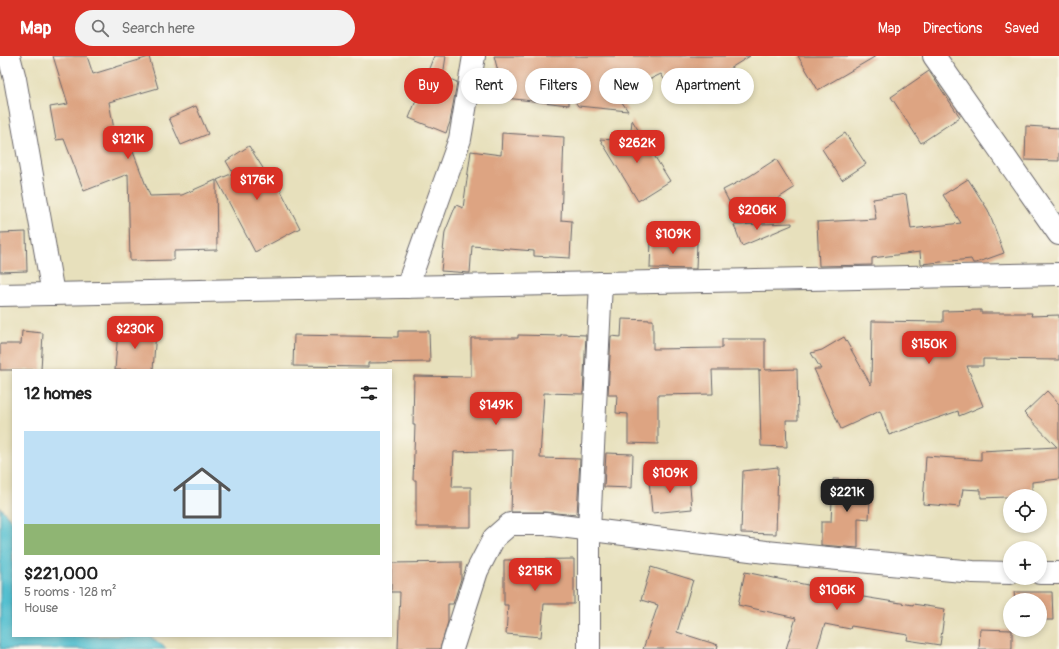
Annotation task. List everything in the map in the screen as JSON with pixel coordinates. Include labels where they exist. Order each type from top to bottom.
[{"type":"main road","points":[[8,56],[15,78],[53,294]]},
{"type":"main road","points":[[407,287],[460,139],[474,56]]},
{"type":"main road","points":[[934,56],[1059,234]]},
{"type":"main road","points":[[0,295],[1059,274]]},
{"type":"main road","points":[[589,649],[589,530],[601,283]]},
{"type":"main road","points":[[452,649],[477,571],[494,538],[510,524],[545,524],[774,553],[973,572],[1003,573]]},
{"type":"main road","points":[[1047,573],[1059,573]]},
{"type":"water","points":[[0,507],[12,521],[12,637],[151,637],[167,649],[0,649]]},
{"type":"building","points":[[53,56],[87,56],[93,74],[149,57],[158,88],[109,102],[116,140],[127,136],[150,196],[182,195],[216,180],[217,250],[174,251],[174,260],[130,261],[128,174],[84,191],[64,139],[56,140],[50,107],[68,104]]},
{"type":"building","points":[[434,56],[446,56],[444,68],[429,68]]},
{"type":"building","points":[[494,56],[750,56],[731,68],[661,68],[661,74],[653,78],[653,68],[599,68],[599,104],[623,104],[628,111],[578,106],[577,104],[591,104],[591,68],[525,68],[525,100],[517,99],[517,68],[497,68]]},
{"type":"building","points":[[798,56],[876,56],[818,90]]},
{"type":"building","points":[[929,71],[960,117],[921,143],[891,97]]},
{"type":"building","points":[[453,80],[457,82],[450,122],[446,133],[409,118],[415,104],[453,104]]},
{"type":"building","points":[[196,106],[208,134],[181,145],[169,118]]},
{"type":"building","points":[[632,120],[670,181],[638,201],[600,139],[630,141]]},
{"type":"building","points":[[1026,126],[1059,128],[1059,161],[1025,160]]},
{"type":"building","points":[[502,133],[564,137],[561,220],[572,221],[570,258],[534,256],[534,251],[472,246],[470,273],[441,271],[445,232],[456,205],[463,208],[471,151],[501,155]]},
{"type":"building","points":[[845,133],[866,164],[842,180],[822,149]]},
{"type":"building","points":[[249,146],[276,189],[279,187],[300,228],[255,252],[217,180],[233,173],[226,161]]},
{"type":"building","points":[[776,159],[794,188],[740,223],[723,190],[750,176]]},
{"type":"building","points":[[968,179],[988,210],[1004,253],[976,263],[973,263],[971,259],[921,264],[920,252],[872,258],[872,265],[819,266],[817,222],[876,219],[873,199],[906,194],[911,229],[961,223],[943,195]]},
{"type":"building","points":[[792,223],[792,225],[742,246],[734,225]]},
{"type":"building","points":[[26,232],[27,271],[0,272],[0,233]]},
{"type":"building","points":[[651,240],[697,243],[696,269],[650,268]]},
{"type":"building","points":[[981,310],[981,313],[1032,313],[1031,316],[1059,315],[1059,360],[983,359],[983,366],[967,366],[983,406],[959,416],[958,411],[889,435],[880,411],[841,429],[814,369],[821,369],[811,353],[822,350],[844,337],[871,385],[872,321],[943,322],[943,311]]},
{"type":"building","points":[[622,319],[653,320],[653,349],[722,348],[722,339],[765,339],[765,370],[797,369],[798,420],[786,420],[787,447],[761,446],[759,370],[712,370],[713,394],[658,395],[658,444],[628,443],[628,414],[616,413],[617,395],[608,395],[611,336],[621,337]]},
{"type":"building","points":[[118,329],[156,332],[153,369],[115,369]]},
{"type":"building","points":[[22,331],[43,333],[41,369],[0,370],[0,344],[21,344]]},
{"type":"building","points":[[398,331],[429,331],[430,362],[368,363],[368,367],[293,366],[294,335],[398,337]]},
{"type":"building","points":[[561,334],[586,335],[583,394],[544,393],[540,458],[580,459],[577,515],[545,512],[511,512],[513,450],[454,452],[452,487],[471,487],[471,527],[416,527],[416,480],[413,480],[415,425],[413,425],[414,376],[471,377],[471,338],[518,338],[518,335],[561,336]]},
{"type":"building","points":[[1047,391],[1059,404],[1059,479],[1032,482],[1032,489],[1003,489],[1003,497],[981,498],[981,490],[963,489],[960,507],[923,504],[926,456],[981,460],[981,451],[1057,447],[1024,413]]},
{"type":"building","points":[[606,453],[633,454],[632,488],[604,487]]},
{"type":"building","points":[[778,467],[776,534],[741,533],[743,471]]},
{"type":"building","points":[[689,476],[692,509],[652,513],[649,480]]},
{"type":"building","points":[[833,479],[871,481],[869,519],[858,518],[858,548],[821,545],[821,522],[831,522]]},
{"type":"building","points":[[574,559],[574,604],[544,604],[541,637],[506,634],[508,605],[504,605],[504,560]]},
{"type":"building","points":[[461,562],[461,579],[453,604],[448,604],[448,622],[440,649],[398,649],[400,592],[392,592],[392,563]]},
{"type":"building","points":[[651,567],[693,580],[677,632],[718,645],[717,649],[643,649],[658,605],[641,600]]},
{"type":"building","points":[[745,572],[822,588],[823,584],[858,591],[857,596],[945,609],[940,645],[907,640],[908,635],[851,626],[850,629],[825,624],[817,649],[786,649],[796,618],[738,605]]},
{"type":"building","points":[[1052,592],[1053,620],[1047,620],[1047,593],[1014,593]]},
{"type":"building","points":[[980,629],[1003,630],[1003,637],[1012,637],[1012,649],[979,649]]}]
